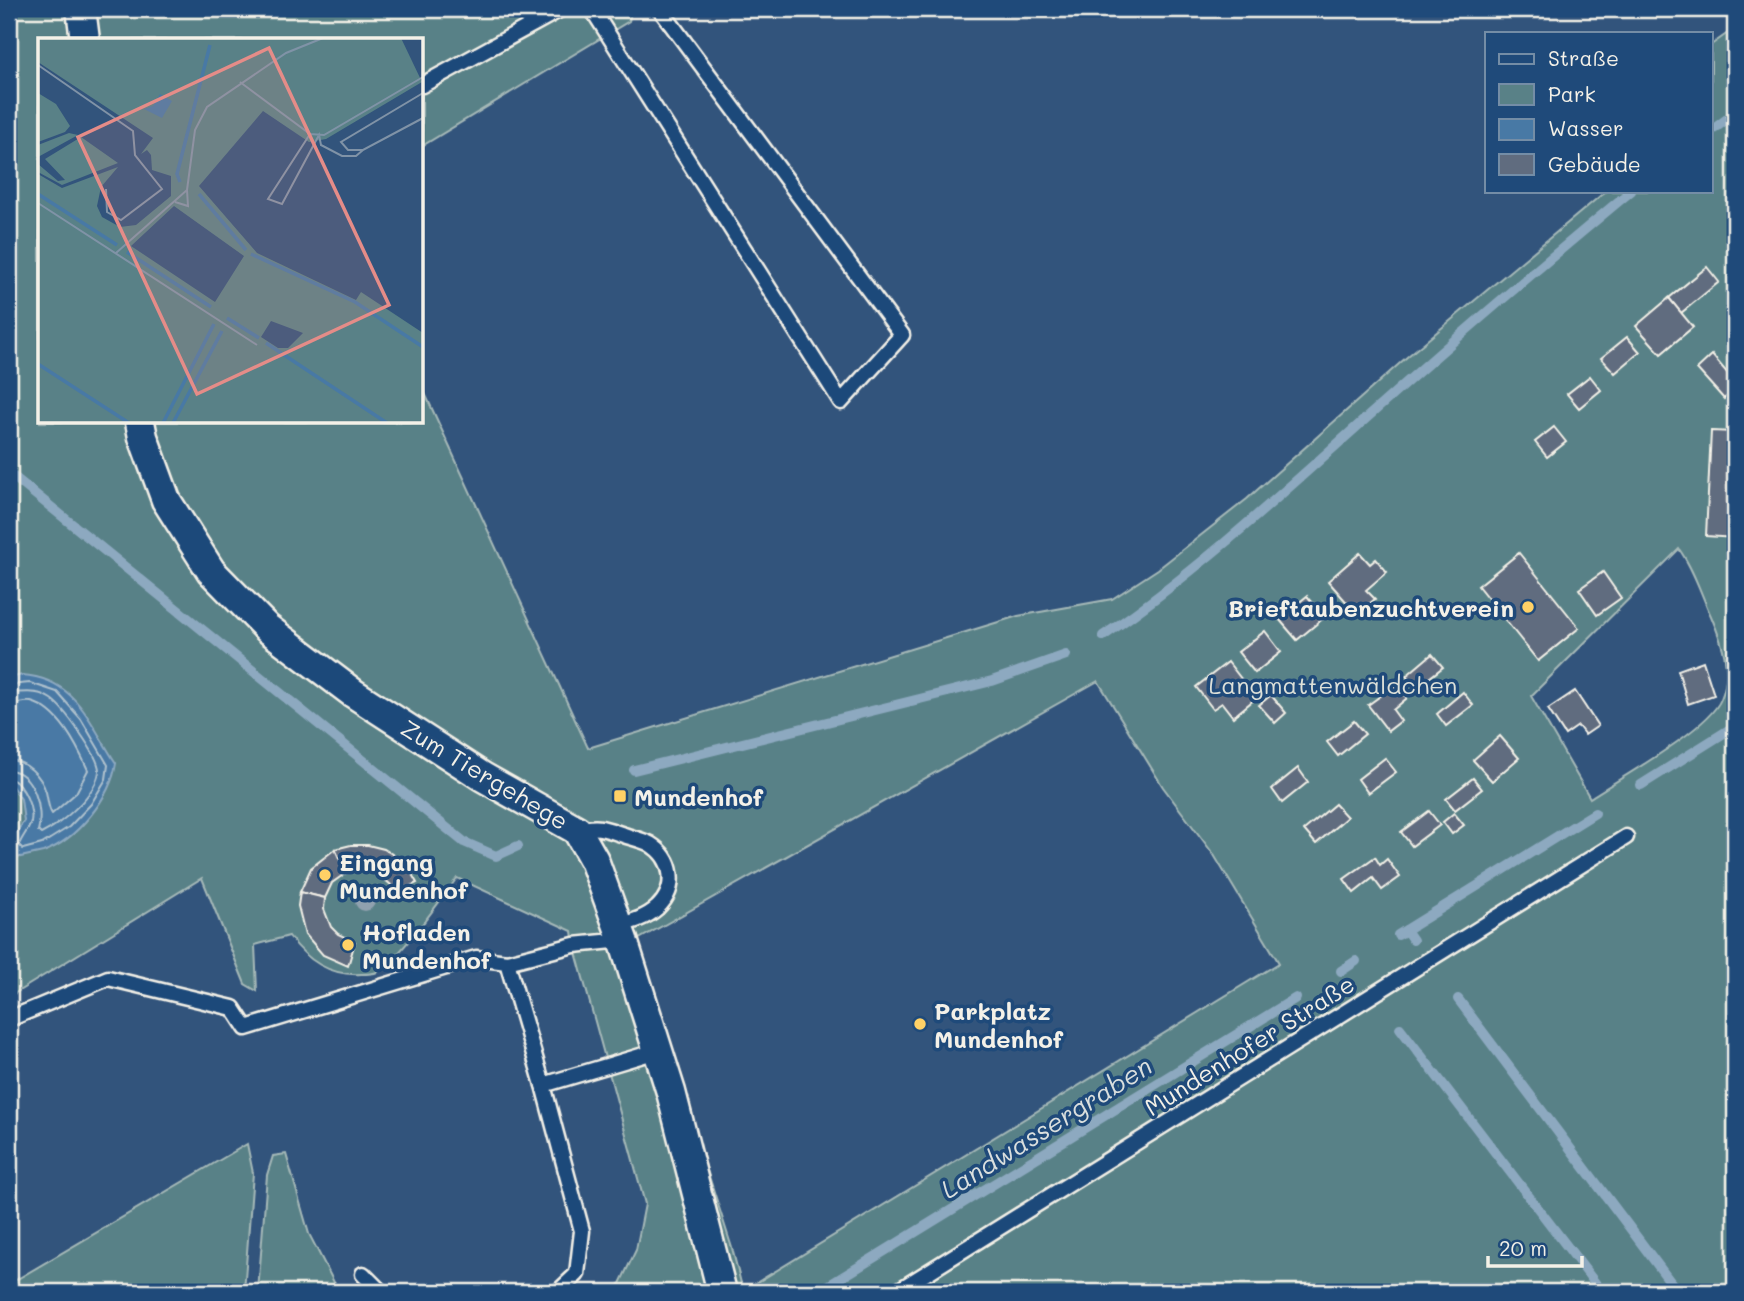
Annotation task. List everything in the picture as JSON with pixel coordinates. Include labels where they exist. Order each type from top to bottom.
[{"type":"street","points":[[81,9],[85,38]]},
{"type":"street","name":"Zum Tiergehege","points":[[140,424],[166,500],[211,571],[267,628],[353,693],[459,761],[577,830],[594,860],[671,1092],[722,1292]]},
{"type":"lane","points":[[424,84],[561,9]]},
{"type":"lane","points":[[592,9],[841,402],[902,335],[660,9]]},
{"type":"lane","points":[[9,1019],[108,978],[233,1008],[246,1028],[476,958],[507,962],[620,933],[657,908],[666,895],[671,880],[669,864],[661,853],[648,843],[597,826],[577,830]]},
{"type":"lane","name":"Mundenhofer Straße","points":[[896,1292],[1626,837]]},
{"type":"lane","points":[[507,962],[544,1085],[582,1231],[577,1274],[558,1292]]},
{"type":"lane","points":[[544,1085],[657,1051]]},
{"type":"lane","points":[[363,1274],[381,1292]]},
{"type":"green space","name":"Langmattenwäldchen","points":[[9,9],[632,9],[629,21],[424,145],[424,38],[38,38],[38,424],[424,424],[424,391],[588,748],[1018,616],[1112,599],[1158,569],[1247,499],[1408,356],[1605,192],[1712,192],[1712,44],[1735,28],[1735,1292],[616,1292],[636,1250],[645,1204],[572,931],[457,878],[396,956],[377,972],[349,974],[329,969],[311,959],[289,936],[255,945],[257,991],[245,984],[202,878],[9,997]],"holes":[[[1679,549],[1715,626],[1725,657],[1726,678],[1721,699],[1713,711],[1682,738],[1590,798],[1531,696]],[[1098,681],[1163,787],[1214,855],[1279,963],[743,1291],[732,1248],[634,942]]]},
{"type":"green space","points":[[247,1144],[253,1173],[244,1292],[9,1292],[9,1284]]},
{"type":"green space","points":[[286,1154],[309,1234],[339,1292],[258,1292],[267,1175],[273,1156]]},
{"type":"water","points":[[22,675],[40,678],[69,694],[89,719],[116,763],[100,803],[80,828],[56,846],[16,858],[10,848],[24,821],[21,799],[9,782],[9,678]]},
{"type":"building","points":[[1707,267],[1719,282],[1681,313],[1669,298]]},
{"type":"building","points":[[1669,298],[1693,327],[1661,354],[1636,326]]},
{"type":"building","points":[[1627,337],[1640,352],[1615,373],[1601,358]]},
{"type":"building","points":[[1712,355],[1735,382],[1735,389],[1724,399],[1697,369]]},
{"type":"building","points":[[1590,376],[1601,390],[1579,408],[1567,394]]},
{"type":"building","points":[[1554,427],[1566,442],[1547,457],[1535,442]]},
{"type":"building","points":[[1711,431],[1735,432],[1735,538],[1706,536]]},
{"type":"building","points":[[1360,553],[1370,564],[1376,559],[1387,572],[1366,590],[1375,599],[1357,614],[1328,581]]},
{"type":"building","name":"Brieftaubenzuchtverein","points":[[1519,553],[1579,628],[1538,661],[1478,586]]},
{"type":"building","points":[[1603,572],[1621,598],[1597,615],[1579,589]]},
{"type":"building","points":[[1307,596],[1325,617],[1297,640],[1279,619]]},
{"type":"building","points":[[1265,631],[1281,652],[1255,673],[1238,652]]},
{"type":"building","points":[[1432,654],[1443,667],[1416,688],[1406,676]]},
{"type":"building","points":[[1703,661],[1714,695],[1688,704],[1678,670]]},
{"type":"building","points":[[1228,662],[1256,698],[1233,717],[1222,703],[1213,709],[1196,687]]},
{"type":"building","points":[[1397,684],[1407,698],[1393,710],[1401,721],[1388,731],[1368,705]]},
{"type":"building","points":[[1575,691],[1598,726],[1585,735],[1578,726],[1565,735],[1548,709]]},
{"type":"building","points":[[1463,692],[1473,705],[1446,726],[1437,714]]},
{"type":"building","points":[[1271,695],[1286,713],[1275,723],[1259,705]]},
{"type":"building","points":[[1354,721],[1365,734],[1338,756],[1327,742]]},
{"type":"building","points":[[1500,736],[1519,758],[1492,781],[1473,760]]},
{"type":"building","points":[[1385,758],[1396,772],[1368,793],[1358,779]]},
{"type":"building","points":[[1298,768],[1308,782],[1282,803],[1272,789]]},
{"type":"building","points":[[1473,778],[1482,789],[1455,810],[1446,799]]},
{"type":"building","points":[[1335,804],[1347,817],[1316,844],[1304,830]]},
{"type":"building","points":[[1429,811],[1440,825],[1412,846],[1401,832]]},
{"type":"building","points":[[1454,813],[1464,825],[1452,834],[1443,822]]},
{"type":"building","points":[[351,845],[384,849],[409,869],[417,883],[395,893],[391,885],[376,872],[366,870],[346,873],[335,849]]},
{"type":"building","name":"Eingang Mundenhof","points":[[335,849],[346,873],[332,883],[325,898],[300,892],[311,868]]},
{"type":"building","points":[[1375,857],[1380,865],[1387,859],[1400,877],[1382,890],[1373,878],[1354,893],[1344,879]]},
{"type":"building","points":[[300,892],[325,898],[324,909],[331,927],[338,934],[355,942],[348,966],[323,955],[305,934],[298,906]]},
{"type":"waterway","points":[[1712,130],[1735,113]]},
{"type":"waterway","points":[[1103,636],[1214,552],[1479,319],[1630,192]]},
{"type":"waterway","points":[[9,473],[464,842],[496,856],[518,846]]},
{"type":"waterway","points":[[634,770],[992,681],[1066,655]]},
{"type":"waterway","name":"Landwassergraben","points":[[1641,785],[1735,726]]},
{"type":"waterway","name":"Landwassergraben","points":[[1398,935],[1595,813]]},
{"type":"waterway","points":[[1406,930],[1413,940]]},
{"type":"waterway","name":"Landwassergraben","points":[[1341,971],[1356,961]]},
{"type":"waterway","name":"Landwassergraben","points":[[818,1292],[1296,998]]},
{"type":"waterway","points":[[1458,999],[1678,1292]]},
{"type":"waterway","points":[[1400,1028],[1602,1292]]},
{"type":"place","name":"Brieftaubenzuchtverein","points":[[1528,607]]},
{"type":"place","name":"Mundenhof","points":[[620,796]]},
{"type":"place","name":"Eingang Mundenhof","points":[[325,875]]},
{"type":"place","name":"Hofladen Mundenhof","points":[[348,945]]},
{"type":"place","name":"Parkplatz Mundenhof","points":[[920,1024]]}]
